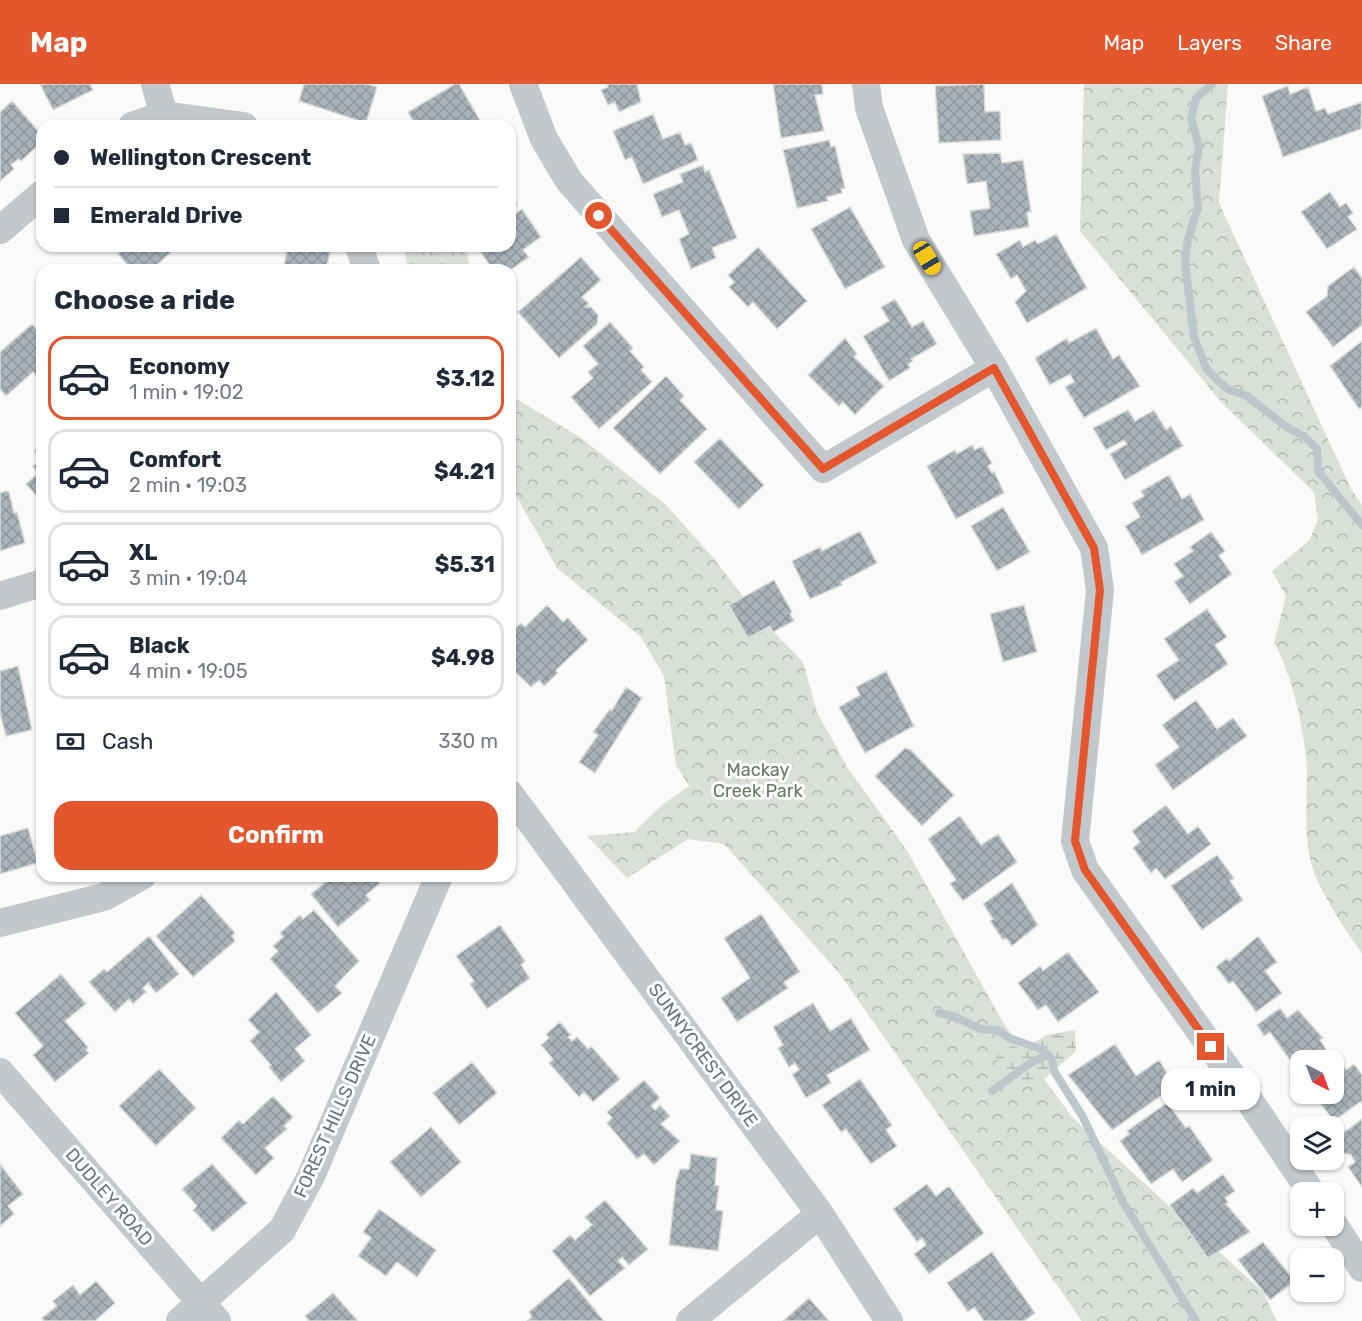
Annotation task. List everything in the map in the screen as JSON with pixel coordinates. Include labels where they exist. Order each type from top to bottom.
[{"type":"street","points":[[155,84],[164,115]]},
{"type":"street","points":[[523,84],[544,139],[569,181],[823,469],[994,368]]},
{"type":"street","points":[[866,84],[869,108],[916,240],[994,368],[1094,548],[1100,590],[1075,841],[1085,870],[1250,1100],[1304,1182]]},
{"type":"street","points":[[149,120],[164,115],[200,120]]},
{"type":"street","points":[[0,230],[36,199]]},
{"type":"street","points":[[0,596],[36,586]]},
{"type":"street","name":"SUNNYCREST DRIVE","points":[[516,802],[820,1214],[889,1321]]},
{"type":"street","points":[[0,923],[104,897],[130,882]]},
{"type":"street","name":"FOREST HILLS DRIVE","points":[[180,1321],[209,1312],[282,1230],[311,1176],[436,882]]},
{"type":"street","name":"DUDLEY ROAD","points":[[0,1072],[209,1312]]},
{"type":"street","points":[[690,1321],[820,1214]]},
{"type":"street","points":[[1341,1236],[1362,1268]]},
{"type":"green space","points":[[1084,84],[1228,84],[1219,203],[1351,489],[1362,505],[1362,953],[1330,905],[1311,864],[1306,825],[1306,761],[1301,726],[1287,671],[1274,643],[1286,596],[1272,571],[1309,541],[1318,520],[1314,492],[1222,403],[1080,231]]},
{"type":"green space","points":[[405,252],[467,252],[469,264],[407,264]]},
{"type":"green space","name":"Mackay Creek Park","points":[[516,399],[581,438],[666,505],[715,560],[758,616],[803,662],[817,712],[847,767],[906,849],[1004,1024],[1072,1117],[1263,1292],[1277,1321],[1082,1321],[840,974],[724,844],[688,839],[627,878],[587,836],[634,832],[662,805],[689,786],[676,765],[664,676],[641,637],[557,568],[516,496]]},
{"type":"green space","points":[[1075,1030],[1076,1051],[1033,1089],[1020,1077],[1006,1078],[996,1057],[1001,1049],[1029,1046],[1046,1035]]},
{"type":"building","points":[[40,84],[90,84],[93,90],[53,110]]},
{"type":"building","points":[[304,84],[367,84],[377,87],[367,120],[357,120],[299,101]]},
{"type":"building","points":[[455,84],[459,84],[480,120],[412,120],[408,112]]},
{"type":"building","points":[[607,84],[637,84],[641,102],[619,112],[615,102],[608,105],[601,90],[608,87]]},
{"type":"building","points":[[773,84],[822,84],[823,94],[815,95],[824,131],[781,138]]},
{"type":"building","points":[[984,84],[985,112],[1000,111],[1001,140],[939,143],[935,86]]},
{"type":"building","points":[[1288,86],[1290,94],[1308,87],[1316,111],[1325,108],[1328,114],[1362,102],[1361,129],[1283,157],[1262,96]]},
{"type":"building","points":[[12,101],[36,128],[36,147],[21,161],[19,159],[11,165],[14,169],[0,181],[0,112]]},
{"type":"building","points":[[653,114],[663,139],[680,132],[685,145],[691,143],[698,160],[643,184],[632,157],[625,160],[613,131]]},
{"type":"building","points":[[829,140],[831,147],[835,146],[845,188],[841,189],[842,193],[827,197],[828,201],[797,208],[783,150]]},
{"type":"building","points":[[1000,153],[1002,163],[1023,160],[1031,212],[1027,212],[1029,227],[974,236],[970,211],[990,208],[986,181],[967,184],[963,154]]},
{"type":"building","points":[[703,165],[705,172],[709,170],[737,238],[712,248],[716,258],[691,269],[679,239],[689,234],[679,210],[662,217],[653,194],[683,182],[680,174]]},
{"type":"building","points":[[1330,192],[1340,207],[1346,203],[1353,213],[1348,217],[1357,229],[1327,249],[1301,212]]},
{"type":"building","points":[[850,207],[885,267],[845,289],[811,229]]},
{"type":"building","points":[[522,209],[541,237],[523,250],[529,257],[516,266],[516,264],[489,264],[481,252],[516,252],[516,214]]},
{"type":"building","points":[[1056,234],[1087,288],[1027,323],[1015,302],[1026,291],[1017,275],[1011,279],[996,254],[1020,240],[1023,247],[1035,240],[1038,244]]},
{"type":"building","points":[[758,247],[807,301],[777,329],[753,302],[748,307],[729,287],[734,282],[728,275]]},
{"type":"building","points":[[120,252],[171,252],[158,264],[127,264],[118,254]]},
{"type":"building","points":[[287,252],[330,252],[327,264],[284,264]]},
{"type":"building","points":[[581,257],[601,280],[582,297],[589,304],[585,307],[591,307],[598,315],[597,324],[559,358],[518,312]]},
{"type":"building","points":[[1354,267],[1362,278],[1362,325],[1333,347],[1306,312],[1327,296],[1328,286]]},
{"type":"building","points":[[895,299],[912,327],[923,321],[937,344],[911,359],[913,361],[908,364],[910,368],[889,381],[863,336],[889,321],[881,307]]},
{"type":"building","points":[[610,322],[633,348],[630,351],[644,367],[641,370],[652,382],[599,429],[571,397],[593,378],[588,372],[598,364],[583,346]]},
{"type":"building","points":[[32,324],[36,329],[36,375],[33,372],[6,396],[0,389],[0,352]]},
{"type":"building","points":[[1096,328],[1113,359],[1119,355],[1140,386],[1084,418],[1065,387],[1074,382],[1070,374],[1050,385],[1035,358],[1067,338],[1069,343]]},
{"type":"building","points":[[845,338],[857,354],[854,357],[884,386],[855,415],[843,402],[839,406],[808,375]]},
{"type":"building","points":[[1362,341],[1362,407],[1359,409],[1330,366]]},
{"type":"building","points":[[666,376],[684,396],[680,400],[707,429],[660,474],[613,428]]},
{"type":"building","points":[[1128,410],[1135,421],[1154,410],[1166,430],[1171,426],[1183,446],[1125,480],[1110,454],[1127,444],[1124,440],[1106,450],[1093,428]]},
{"type":"building","points":[[720,438],[764,485],[739,509],[694,462]]},
{"type":"building","points":[[972,445],[975,450],[982,446],[992,463],[988,466],[992,473],[994,471],[1004,493],[956,519],[927,466],[955,450],[957,454]]},
{"type":"building","points":[[36,475],[36,495],[26,484]]},
{"type":"building","points":[[1169,475],[1182,499],[1190,494],[1204,520],[1142,555],[1125,526],[1140,517],[1132,503],[1144,496],[1141,491]]},
{"type":"building","points":[[9,492],[14,513],[17,512],[25,543],[0,551],[0,493]]},
{"type":"building","points":[[1003,507],[1030,552],[997,571],[971,526]]},
{"type":"building","points":[[860,531],[877,563],[841,582],[842,585],[810,599],[792,561],[820,547],[822,551]]},
{"type":"building","points":[[1211,532],[1225,551],[1219,556],[1232,574],[1190,604],[1174,582],[1183,576],[1174,564],[1193,551],[1190,547]]},
{"type":"building","points":[[774,580],[792,612],[790,614],[794,621],[773,632],[770,626],[748,638],[729,605]]},
{"type":"building","points":[[547,605],[563,622],[568,618],[588,640],[556,670],[558,673],[544,686],[539,680],[531,687],[516,673],[516,628],[521,623],[525,627]]},
{"type":"building","points":[[1024,605],[1037,652],[1003,662],[990,614]]},
{"type":"building","points":[[1207,609],[1227,637],[1215,645],[1228,664],[1174,701],[1156,675],[1179,660],[1164,639]]},
{"type":"building","points":[[18,666],[32,730],[6,736],[0,713],[0,671]]},
{"type":"building","points":[[886,671],[914,726],[865,753],[839,707],[860,695],[856,687]]},
{"type":"building","points":[[626,687],[642,698],[595,773],[579,762],[598,735],[593,732],[610,709],[612,710]]},
{"type":"building","points":[[1196,700],[1217,729],[1233,718],[1247,736],[1173,790],[1155,765],[1179,747],[1162,725]]},
{"type":"building","points":[[905,748],[911,750],[954,795],[922,826],[875,776]]},
{"type":"building","points":[[1166,805],[1188,834],[1198,826],[1211,844],[1165,879],[1156,868],[1151,873],[1133,848],[1140,842],[1132,831]]},
{"type":"building","points":[[960,816],[981,845],[998,834],[1017,862],[963,901],[950,884],[956,880],[928,839]]},
{"type":"building","points":[[28,828],[36,864],[0,874],[0,836]]},
{"type":"building","points":[[1217,855],[1234,878],[1230,881],[1243,900],[1202,930],[1171,886]]},
{"type":"building","points":[[326,882],[380,883],[366,895],[370,900],[338,927],[311,894]]},
{"type":"building","points":[[1012,883],[1038,925],[1012,946],[1006,938],[1003,940],[990,921],[993,919],[983,904]]},
{"type":"building","points":[[201,895],[235,933],[232,936],[235,941],[193,977],[156,936]]},
{"type":"building","points":[[314,910],[359,961],[335,986],[342,993],[318,1013],[270,959],[278,951],[273,946],[283,937],[280,933],[300,915],[303,919]]},
{"type":"building","points":[[761,914],[800,972],[784,982],[788,988],[737,1022],[721,998],[750,978],[724,938]]},
{"type":"building","points":[[500,925],[525,961],[521,965],[530,978],[487,1009],[470,984],[474,981],[456,956]]},
{"type":"building","points":[[149,936],[179,974],[156,993],[148,983],[143,988],[146,992],[133,1004],[129,999],[115,1012],[89,982],[104,969],[107,972]]},
{"type":"building","points":[[1258,936],[1277,962],[1265,971],[1282,993],[1256,1012],[1233,981],[1229,984],[1216,967],[1227,958],[1229,961]]},
{"type":"building","points":[[1068,952],[1099,992],[1058,1022],[1046,1005],[1038,1010],[1018,983],[1040,966],[1043,971]]},
{"type":"building","points":[[61,974],[86,1004],[65,1021],[88,1047],[86,1050],[89,1053],[55,1082],[33,1055],[43,1046],[15,1013]]},
{"type":"building","points":[[276,992],[311,1035],[295,1049],[305,1061],[281,1082],[269,1067],[271,1065],[250,1041],[259,1032],[248,1020]]},
{"type":"building","points":[[813,1003],[830,1031],[851,1018],[870,1050],[827,1075],[831,1083],[806,1098],[792,1074],[799,1070],[795,1063],[789,1067],[778,1048],[783,1045],[773,1027]]},
{"type":"building","points":[[1280,1008],[1287,1018],[1298,1010],[1323,1038],[1320,1040],[1326,1049],[1290,1050],[1290,1060],[1270,1032],[1264,1036],[1257,1025]]},
{"type":"building","points":[[560,1022],[571,1035],[568,1037],[572,1041],[577,1037],[588,1049],[591,1046],[620,1079],[593,1102],[584,1092],[579,1097],[549,1063],[553,1059],[541,1045],[549,1038],[546,1034]]},
{"type":"building","points":[[1115,1044],[1136,1076],[1159,1060],[1175,1086],[1112,1130],[1068,1075]]},
{"type":"building","points":[[472,1062],[497,1093],[459,1125],[433,1093]]},
{"type":"building","points":[[1354,1064],[1362,1075],[1362,1103],[1360,1102],[1341,1116],[1330,1116],[1321,1104],[1344,1104],[1344,1067],[1346,1070]]},
{"type":"building","points":[[159,1069],[196,1108],[156,1146],[119,1106]]},
{"type":"building","points":[[860,1079],[892,1125],[886,1130],[897,1146],[871,1164],[846,1129],[841,1132],[822,1105]]},
{"type":"building","points":[[644,1080],[660,1098],[651,1106],[655,1110],[660,1105],[670,1116],[661,1124],[680,1141],[654,1165],[644,1154],[637,1159],[607,1123],[612,1118],[607,1112]]},
{"type":"building","points":[[273,1096],[293,1117],[284,1126],[287,1129],[265,1148],[274,1158],[256,1175],[221,1138],[239,1120],[243,1124]]},
{"type":"building","points":[[1167,1103],[1186,1128],[1189,1126],[1213,1160],[1182,1182],[1173,1169],[1151,1184],[1120,1141],[1129,1134],[1127,1131]]},
{"type":"building","points":[[1362,1119],[1362,1187],[1348,1167],[1355,1162],[1351,1155],[1344,1153],[1344,1132]]},
{"type":"building","points":[[431,1127],[461,1162],[421,1197],[390,1162]]},
{"type":"building","points":[[691,1154],[717,1158],[715,1185],[719,1186],[716,1210],[723,1211],[718,1251],[669,1245],[676,1181],[680,1169],[689,1169]]},
{"type":"building","points":[[0,1164],[23,1194],[8,1206],[14,1214],[0,1226]]},
{"type":"building","points":[[212,1164],[247,1203],[213,1232],[193,1210],[197,1206],[182,1189]]},
{"type":"building","points":[[1223,1174],[1235,1191],[1225,1198],[1228,1202],[1226,1204],[1250,1232],[1208,1258],[1170,1205],[1193,1188],[1197,1193]]},
{"type":"building","points":[[927,1184],[936,1196],[949,1186],[984,1233],[929,1274],[914,1254],[926,1245],[922,1238],[917,1242],[893,1209]]},
{"type":"building","points":[[605,1200],[648,1249],[629,1265],[622,1257],[618,1261],[625,1268],[590,1296],[552,1251],[570,1235],[575,1240],[592,1225],[585,1217]]},
{"type":"building","points":[[379,1209],[436,1250],[417,1277],[397,1262],[386,1276],[358,1256],[371,1238],[363,1232]]},
{"type":"building","points":[[1263,1242],[1290,1275],[1290,1285],[1270,1300],[1238,1260]]},
{"type":"building","points":[[992,1252],[1035,1313],[1024,1321],[984,1321],[974,1307],[968,1312],[947,1283]]},
{"type":"building","points":[[569,1278],[604,1321],[527,1321],[532,1317],[529,1312]]},
{"type":"building","points":[[96,1281],[115,1303],[95,1321],[44,1321],[42,1318],[57,1306],[53,1301],[73,1285],[80,1295]]},
{"type":"building","points":[[333,1293],[358,1321],[309,1321],[305,1316]]},
{"type":"building","points":[[809,1298],[829,1321],[783,1321]]},
{"type":"waterway","points":[[1212,84],[1196,98],[1191,118],[1199,147],[1195,170],[1198,208],[1188,239],[1185,263],[1194,337],[1206,368],[1216,379],[1229,390],[1247,396],[1285,426],[1305,437],[1317,449],[1318,471],[1362,525]]},
{"type":"waterway","points":[[939,1013],[956,1017],[980,1029],[998,1030],[1009,1038],[1041,1049],[1052,1059],[1054,1071],[1083,1117],[1123,1202],[1196,1321]]},
{"type":"waterway","points":[[992,1091],[1029,1064],[1047,1055]]},
{"type":"route","points":[[599,216],[823,469],[994,368],[1094,548],[1100,590],[1075,841],[1085,870],[1211,1047]]}]
